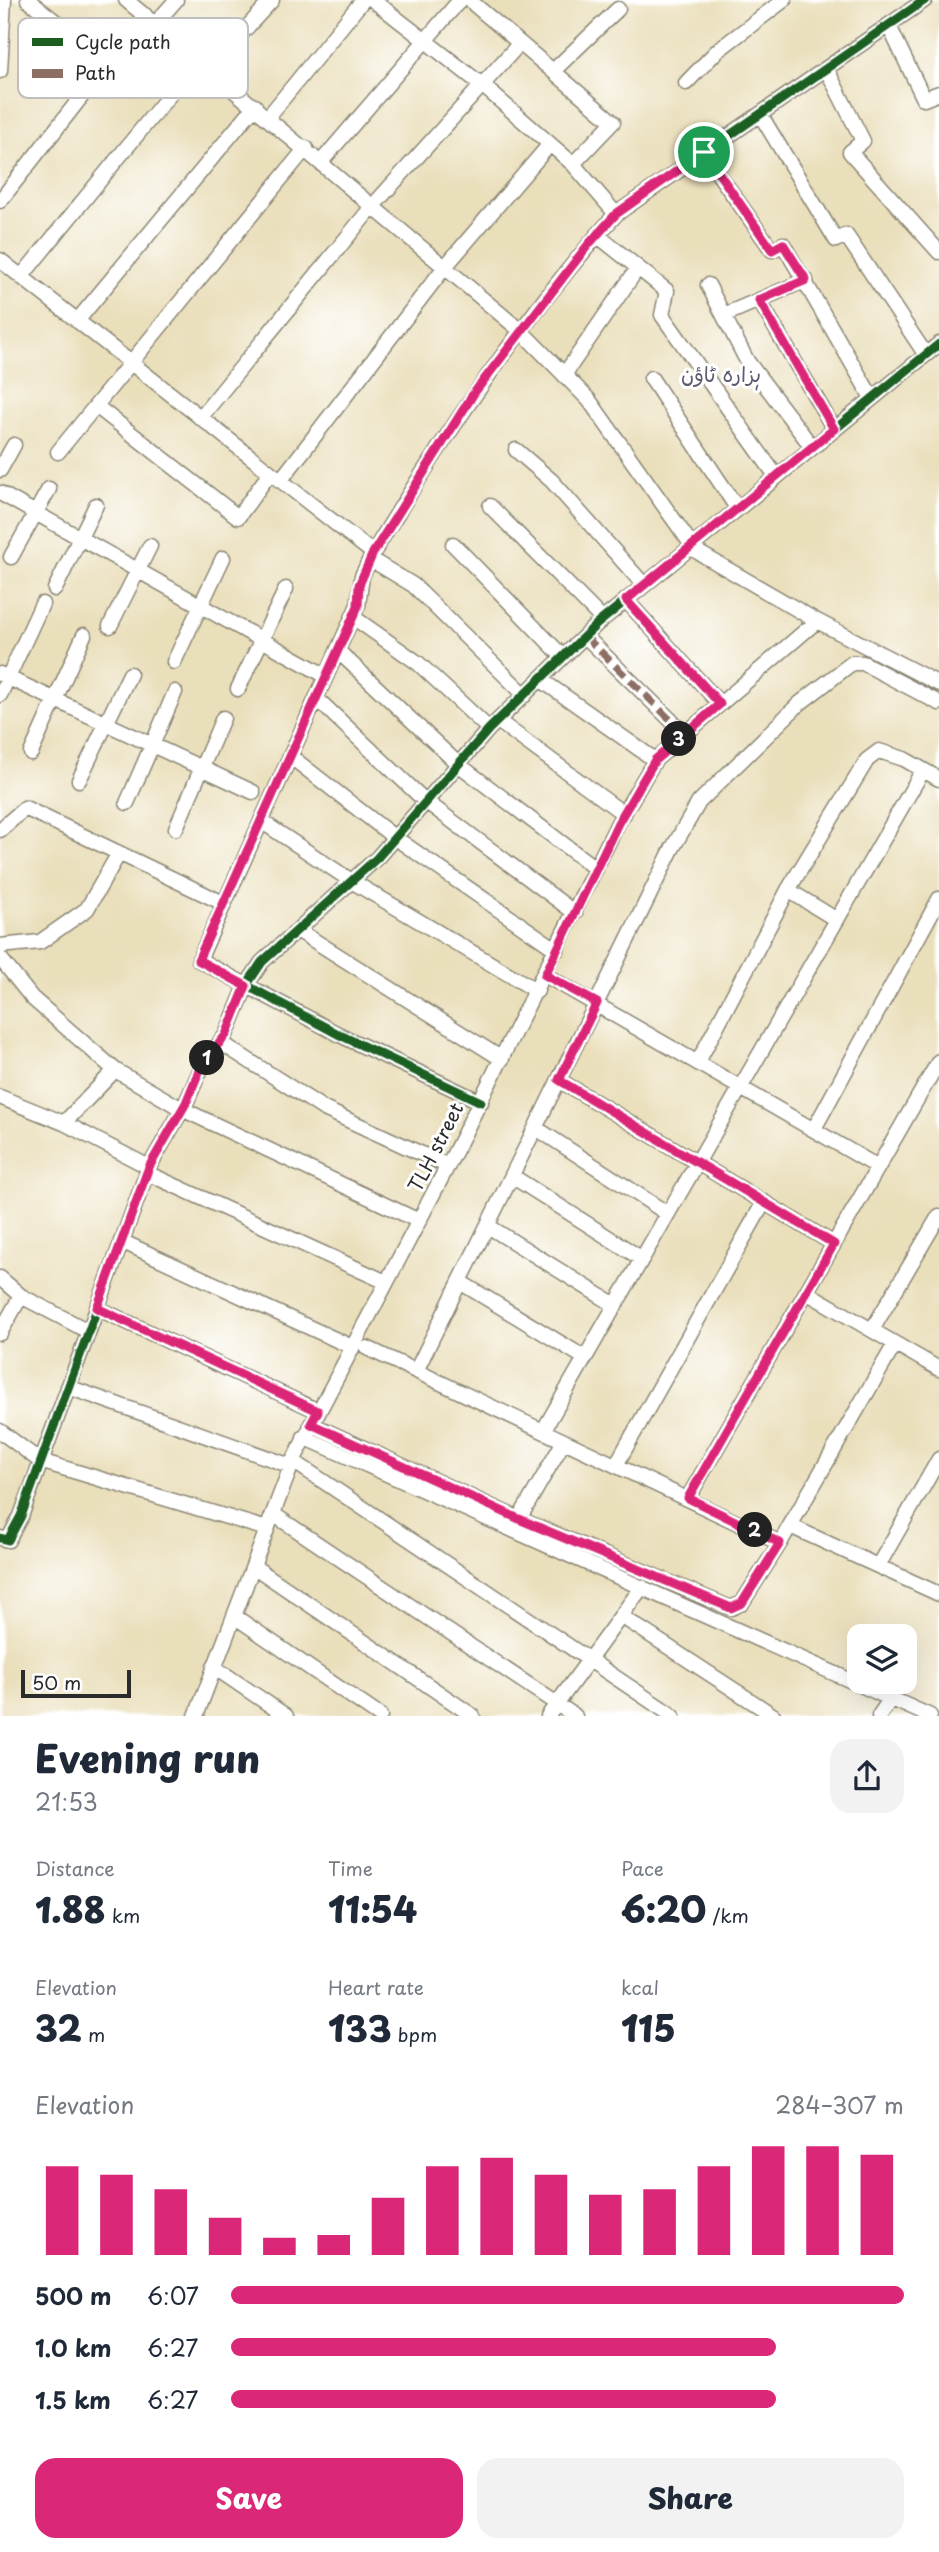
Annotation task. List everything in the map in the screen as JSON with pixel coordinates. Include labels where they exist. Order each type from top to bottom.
[{"type":"street","points":[[0,71],[4,0]]},
{"type":"street","points":[[28,0],[51,18]]},
{"type":"street","points":[[127,0],[149,18]]},
{"type":"street","points":[[151,18],[176,0]]},
{"type":"street","points":[[248,23],[272,0]]},
{"type":"street","points":[[268,117],[363,0]]},
{"type":"street","points":[[373,0],[481,85],[573,164],[616,214]]},
{"type":"street","points":[[321,162],[460,0]]},
{"type":"street","points":[[469,0],[613,122],[573,164]]},
{"type":"street","points":[[686,83],[716,51],[784,0]]},
{"type":"street","points":[[481,1102],[198,960],[358,606],[362,576],[474,393],[616,214],[925,0]]},
{"type":"street","points":[[553,71],[618,9]]},
{"type":"street","points":[[889,26],[924,99],[939,93]]},
{"type":"street","points":[[200,418],[371,208],[520,43]]},
{"type":"street","points":[[827,70],[863,141],[850,152],[939,252]]},
{"type":"street","points":[[0,201],[79,98]]},
{"type":"street","points":[[21,276],[175,98]]},
{"type":"street","points":[[245,98],[306,148],[371,208],[522,332],[589,400],[691,545],[714,564],[939,684]]},
{"type":"street","points":[[77,321],[255,106]]},
{"type":"street","points":[[760,114],[836,240],[846,235],[926,355]]},
{"type":"street","points":[[96,406],[238,517],[275,477],[444,268],[550,144]]},
{"type":"street","points":[[58,452],[306,148]]},
{"type":"street","points":[[704,152],[772,250],[783,244],[872,398]]},
{"type":"street","points":[[597,235],[667,291],[662,315],[776,477]]},
{"type":"street","points":[[0,260],[372,556],[413,585],[525,695]]},
{"type":"street","points":[[564,375],[638,268]]},
{"type":"street","points":[[723,316],[806,280]]},
{"type":"street","points":[[708,285],[747,361],[812,447]]},
{"type":"street","points":[[759,300],[834,429]]},
{"type":"street","points":[[0,1538],[8,1540],[21,1516],[148,1170],[182,1109],[202,1064],[220,1042],[246,986],[262,962],[353,882],[494,725],[602,619],[939,344]]},
{"type":"street","points":[[651,378],[737,508]]},
{"type":"street","points":[[0,470],[15,445]]},
{"type":"street","points":[[516,450],[552,481],[644,585]]},
{"type":"street","points":[[11,557],[50,489]]},
{"type":"street","points":[[0,493],[326,676]]},
{"type":"street","points":[[55,589],[96,505]]},
{"type":"street","points":[[491,506],[602,619]]},
{"type":"street","points":[[453,544],[564,657]]},
{"type":"street","points":[[110,626],[150,546]]},
{"type":"street","points":[[174,662],[223,558]]},
{"type":"street","points":[[238,689],[286,589]]},
{"type":"street","points":[[626,600],[720,704]]},
{"type":"street","points":[[0,695],[4,676],[42,604]]},
{"type":"street","points":[[353,617],[418,663],[494,725],[624,814]]},
{"type":"street","name":"TLH street","points":[[196,1716],[292,1464],[481,1102],[624,814],[655,760],[817,621]]},
{"type":"street","points":[[31,753],[84,635]]},
{"type":"street","points":[[585,636],[685,734]]},
{"type":"street","points":[[338,651],[458,764],[596,869]]},
{"type":"street","points":[[416,1371],[672,849],[699,802],[799,704],[847,665],[856,662],[939,703]]},
{"type":"street","points":[[79,780],[130,674]]},
{"type":"street","points":[[4,676],[253,792]]},
{"type":"street","points":[[540,679],[655,760]]},
{"type":"street","points":[[127,803],[175,692]]},
{"type":"street","points":[[316,698],[425,800],[575,913]]},
{"type":"street","points":[[176,828],[223,718]]},
{"type":"street","points":[[698,1062],[788,890],[867,760],[878,751],[890,752],[939,779]]},
{"type":"street","points":[[290,756],[394,837],[557,950]]},
{"type":"street","points":[[543,1431],[923,770]]},
{"type":"street","points":[[0,830],[25,808],[223,904]]},
{"type":"street","points":[[261,821],[353,882],[537,991]]},
{"type":"street","points":[[0,946],[40,942],[87,909],[118,853]]},
{"type":"street","points":[[788,890],[837,920]]},
{"type":"street","points":[[814,1129],[939,899]]},
{"type":"street","points":[[299,931],[502,1059]]},
{"type":"street","points":[[0,958],[32,998],[115,1070],[182,1109],[418,1221]]},
{"type":"street","points":[[545,975],[878,1167]]},
{"type":"street","points":[[220,1042],[324,1109],[448,1166]]},
{"type":"street","points":[[688,1498],[939,1061]]},
{"type":"street","points":[[64,1123],[115,1070]]},
{"type":"street","points":[[559,1080],[834,1244]]},
{"type":"street","points":[[0,1097],[64,1123],[148,1170],[386,1282]]},
{"type":"street","points":[[536,1128],[668,1214]]},
{"type":"street","points":[[512,1176],[642,1259]]},
{"type":"street","points":[[615,1465],[764,1202]]},
{"type":"street","points":[[872,1330],[939,1216]]},
{"type":"street","points":[[488,1226],[615,1305]]},
{"type":"street","points":[[121,1241],[352,1348]]},
{"type":"street","points":[[0,1278],[21,1296],[88,1331]]},
{"type":"street","points":[[460,1282],[585,1358]]},
{"type":"street","points":[[806,1292],[939,1370]]},
{"type":"street","points":[[0,1333],[21,1296]]},
{"type":"street","points":[[97,1308],[318,1411]]},
{"type":"street","points":[[308,1431],[731,1608],[742,1603],[780,1543],[895,1343]]},
{"type":"street","points":[[368,1349],[780,1543]]},
{"type":"street","points":[[68,1387],[292,1464],[673,1716]]},
{"type":"street","points":[[0,1431],[40,1461],[267,1529]]},
{"type":"street","points":[[308,1431],[642,1587],[930,1716]]},
{"type":"street","points":[[519,1519],[564,1441]]},
{"type":"street","points":[[878,1566],[939,1459]]},
{"type":"street","points":[[272,1514],[552,1709],[575,1716]]},
{"type":"street","points":[[790,1526],[939,1594]]},
{"type":"street","points":[[253,1566],[473,1716]]},
{"type":"street","points":[[552,1709],[642,1587]]},
{"type":"street","points":[[234,1616],[380,1716]]},
{"type":"street","points":[[621,1616],[774,1716]]},
{"type":"street","points":[[214,1667],[286,1716]]},
{"type":"street","points":[[879,1716],[891,1698]]},
{"type":"marked path","points":[[585,636],[685,734]]},
{"type":"cycle path","points":[[481,1102],[340,1035],[199,960],[358,605],[362,576],[373,553],[428,464],[517,336],[616,214],[925,0]]},
{"type":"cycle path","points":[[0,1538],[8,1540],[21,1516],[149,1167],[186,1103],[203,1064],[226,1035],[246,986],[262,962],[377,858],[489,729],[597,624],[939,344]]},
{"type":"district","name":"ہزارہ ٹاؤن","points":[[721,373]]},
{"type":"route","points":[[704,152],[772,250],[783,244],[806,280],[759,300],[834,429],[626,600],[720,704],[655,760],[618,823],[545,975],[597,1003],[559,1080],[834,1244],[688,1498],[780,1543],[742,1603],[731,1608],[723,1607],[519,1519],[311,1424],[318,1411],[97,1308],[149,1167],[186,1103],[202,1064],[226,1035],[246,986],[198,960],[358,606],[359,585],[373,553],[474,393],[588,245],[616,214],[704,152]]}]
